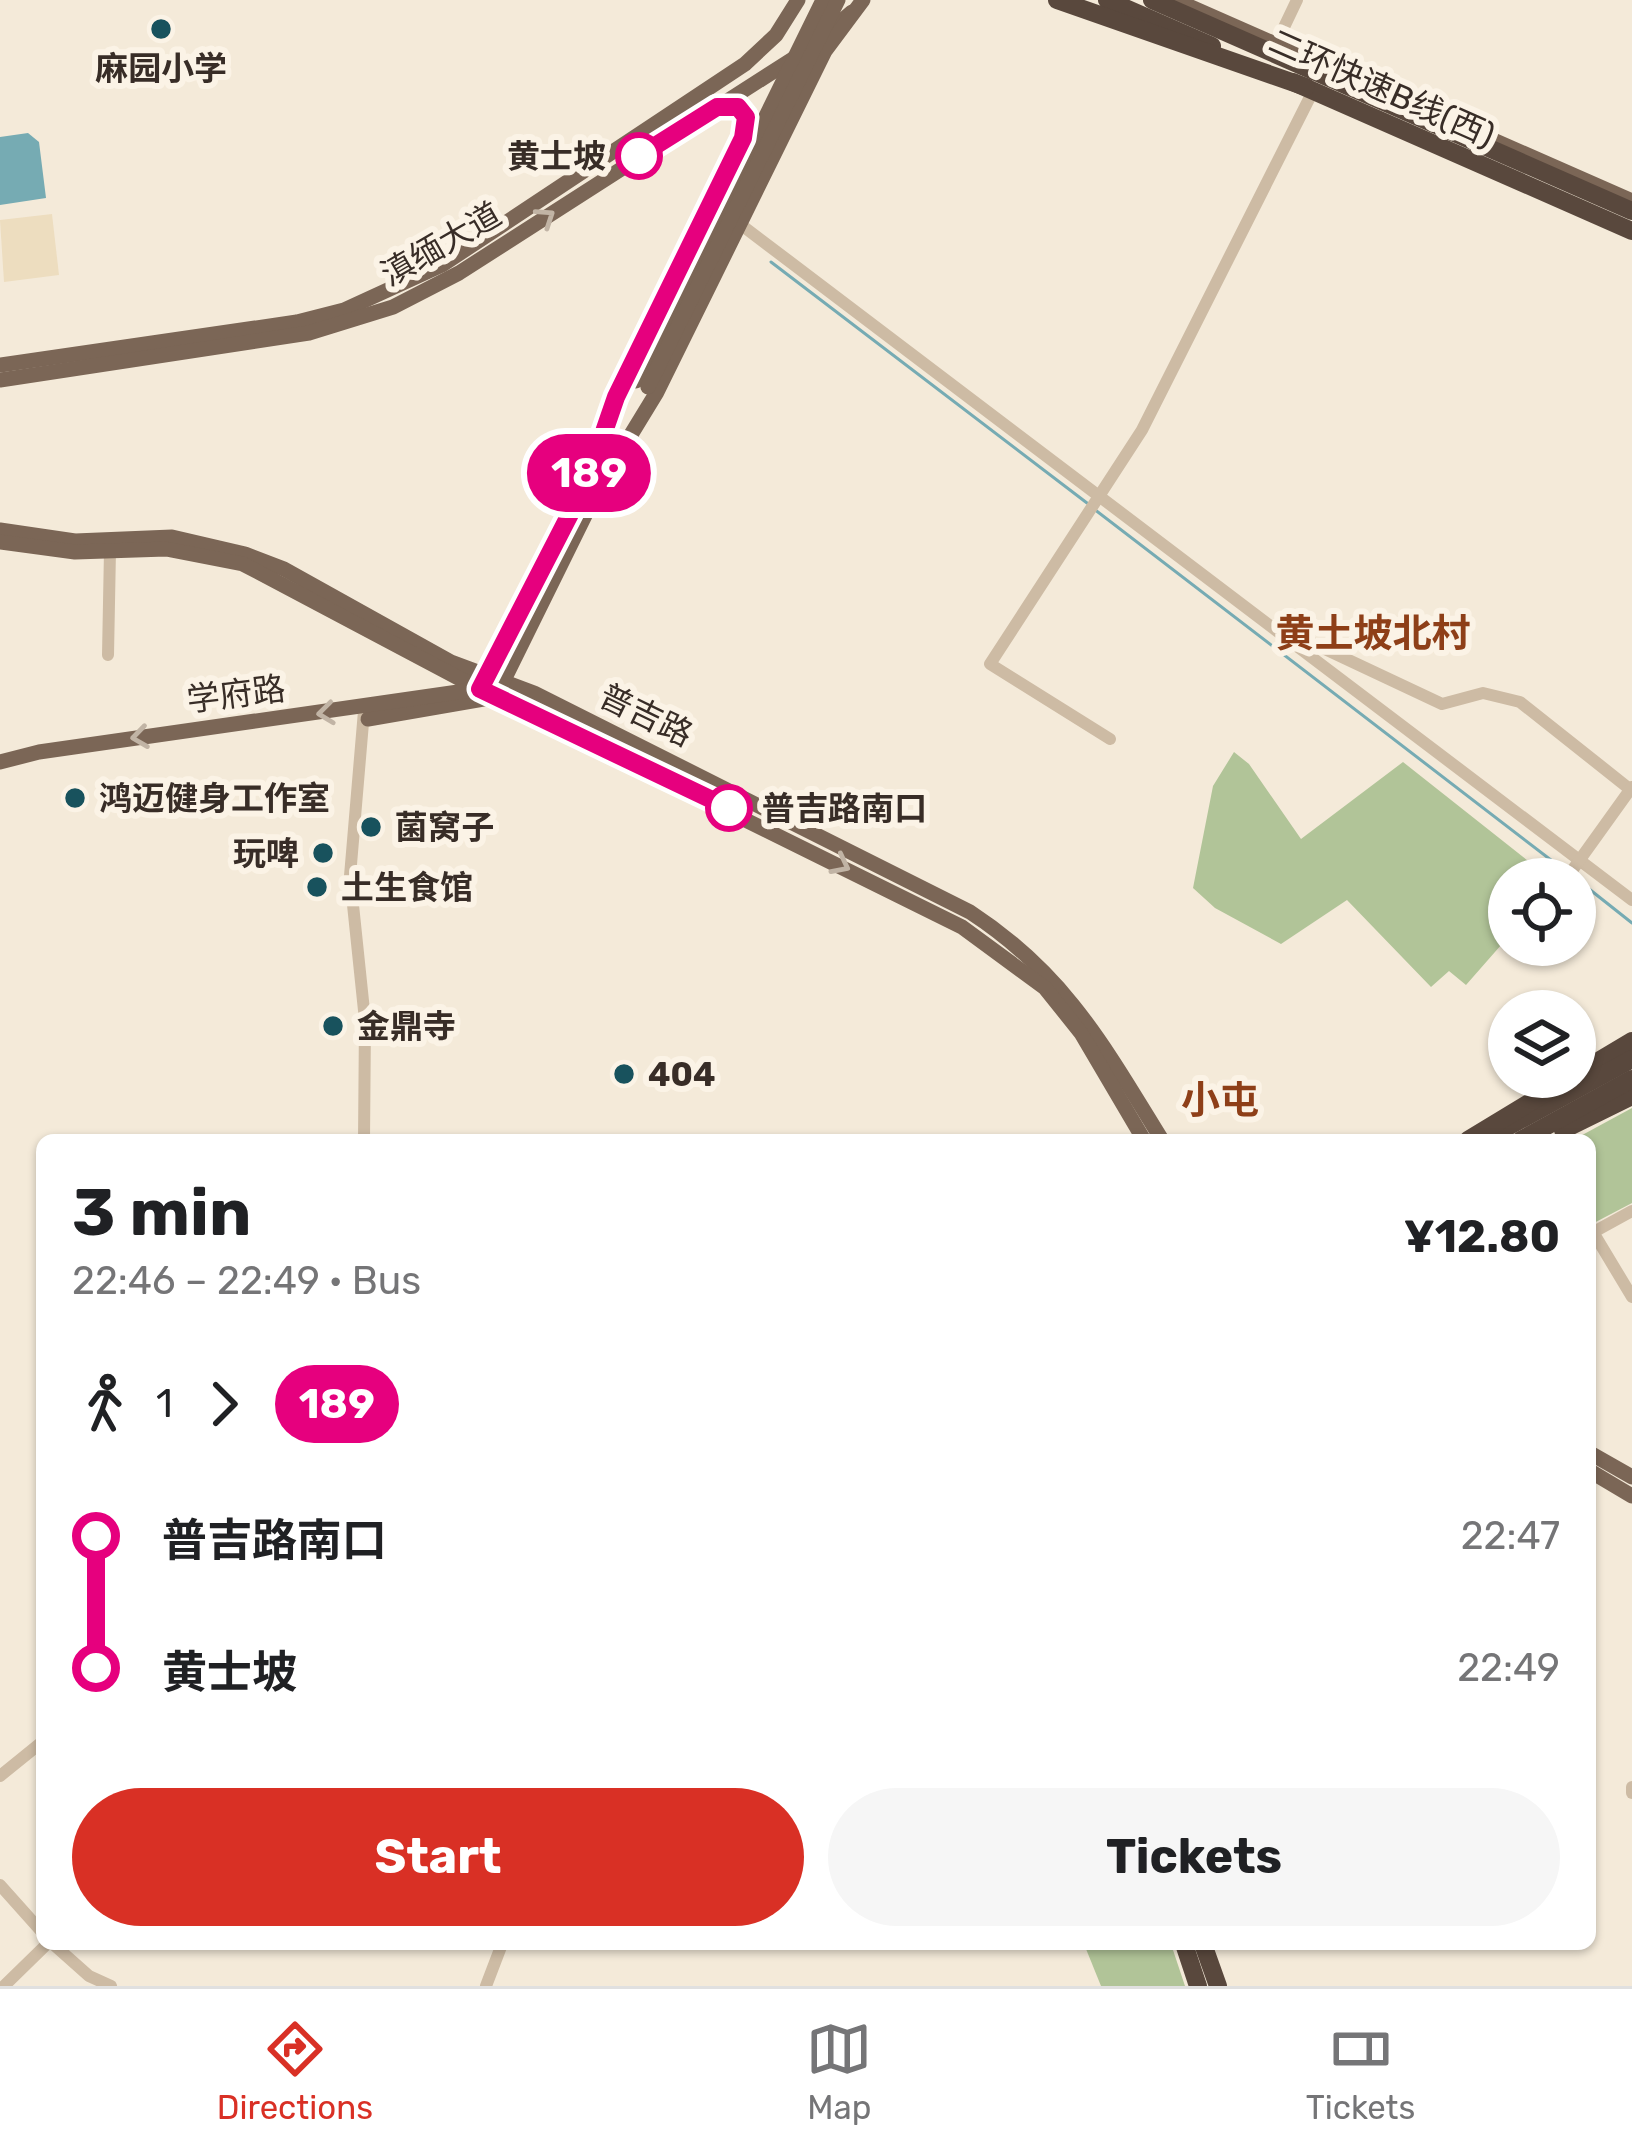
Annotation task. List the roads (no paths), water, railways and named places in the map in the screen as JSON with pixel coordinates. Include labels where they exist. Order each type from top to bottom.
[{"type":"highway","points":[[1057,0],[1307,93]]},
{"type":"highway","name":"二环快速B线(西)","points":[[1107,0],[1307,93],[1632,231]]},
{"type":"highway","points":[[1152,0],[1632,211]]},
{"type":"highway","points":[[1163,0],[1195,19]]},
{"type":"highway","points":[[1596,1064],[1632,1044]]},
{"type":"highway","points":[[1494,1134],[1632,1058]]},
{"type":"highway","points":[[1532,1134],[1632,1079]]},
{"type":"highway","points":[[1553,1134],[1632,1093]]},
{"type":"highway","points":[[1476,1134],[1536,1098]]},
{"type":"highway","points":[[1186,1950],[1198,1986]]},
{"type":"highway","points":[[1205,1950],[1218,1986]]},
{"type":"main road","name":"滇缅大道","points":[[0,365],[297,322],[392,291],[442,265],[745,64],[776,35],[798,0]]},
{"type":"main road","points":[[642,384],[823,0]]},
{"type":"main road","points":[[487,687],[838,0]]},
{"type":"main road","points":[[1084,0],[1307,93],[1632,241]]},
{"type":"main road","points":[[1175,0],[1632,201]]},
{"type":"main road","name":"滇缅大道","points":[[0,380],[309,333],[393,307],[459,274],[800,54],[858,6]]},
{"type":"main road","points":[[592,484],[652,401],[825,51],[858,6]]},
{"type":"main road","points":[[504,680],[592,484],[616,397],[735,155],[746,117],[735,106],[717,107]]},
{"type":"main road","points":[[735,155],[758,152],[767,169]]},
{"type":"main road","name":"普吉路","points":[[0,530],[75,541],[172,537],[245,554],[487,687]]},
{"type":"main road","name":"普吉路","points":[[0,542],[75,552],[166,549],[243,564],[759,823],[984,941],[1045,988],[1081,1033],[1140,1134]]},
{"type":"main road","name":"普吉路","points":[[487,687],[504,680],[849,849],[992,927],[1074,1001],[1158,1134]]},
{"type":"main road","name":"学府路","points":[[0,762],[151,735],[364,714],[487,687]]},
{"type":"main road","points":[[1476,1134],[1632,1044]]},
{"type":"main road","points":[[1596,1456],[1632,1477]]},
{"type":"main road","points":[[1596,1475],[1632,1496]]},
{"type":"street","points":[[1276,44],[1297,0]]},
{"type":"street","points":[[1110,739],[990,664],[1142,430],[1307,93]]},
{"type":"street","points":[[740,224],[1095,502],[1352,685],[1578,858]]},
{"type":"street","points":[[108,655],[110,550]]},
{"type":"street","points":[[1274,625],[1442,704],[1483,693],[1520,702],[1631,789],[1582,858]]},
{"type":"street","points":[[1352,685],[1361,665]]},
{"type":"street","points":[[364,714],[350,876],[364,1020],[364,1134]]},
{"type":"street","points":[[1596,872],[1632,900]]},
{"type":"street","points":[[1596,1231],[1632,1210]]},
{"type":"street","points":[[1596,1239],[1632,1297]]},
{"type":"street","points":[[0,1776],[36,1747]]},
{"type":"street","points":[[0,1886],[36,1925]]},
{"type":"street","points":[[4,1986],[43,1950]]},
{"type":"street","points":[[57,1950],[89,1976],[111,1986]]},
{"type":"street","points":[[486,1986],[500,1950]]},
{"type":"water","points":[[28,133],[39,142],[46,198],[0,205],[0,137]]},
{"type":"waterway","points":[[771,262],[1087,503]]},
{"type":"waterway","points":[[1094,509],[1548,858]]},
{"type":"waterway","points":[[1596,894],[1632,923]]},
{"type":"place","name":"麻园小学","points":[[161,29]]},
{"type":"place","name":"黄士坡","points":[[639,156]]},
{"type":"place","name":"鸿迈健身工作室","points":[[75,798]]},
{"type":"place","name":"普吉路南口","points":[[729,808]]},
{"type":"place","name":"菌窝子","points":[[371,827]]},
{"type":"place","name":"玩啤","points":[[323,853]]},
{"type":"place","name":"土生食馆","points":[[317,887]]},
{"type":"place","name":"金鼎寺","points":[[333,1026]]},
{"type":"place","name":"404","points":[[624,1074]]},
{"type":"district","name":"黄土坡北村","points":[[1373,634]]},
{"type":"district","name":"小屯","points":[[1220,1101]]}]
